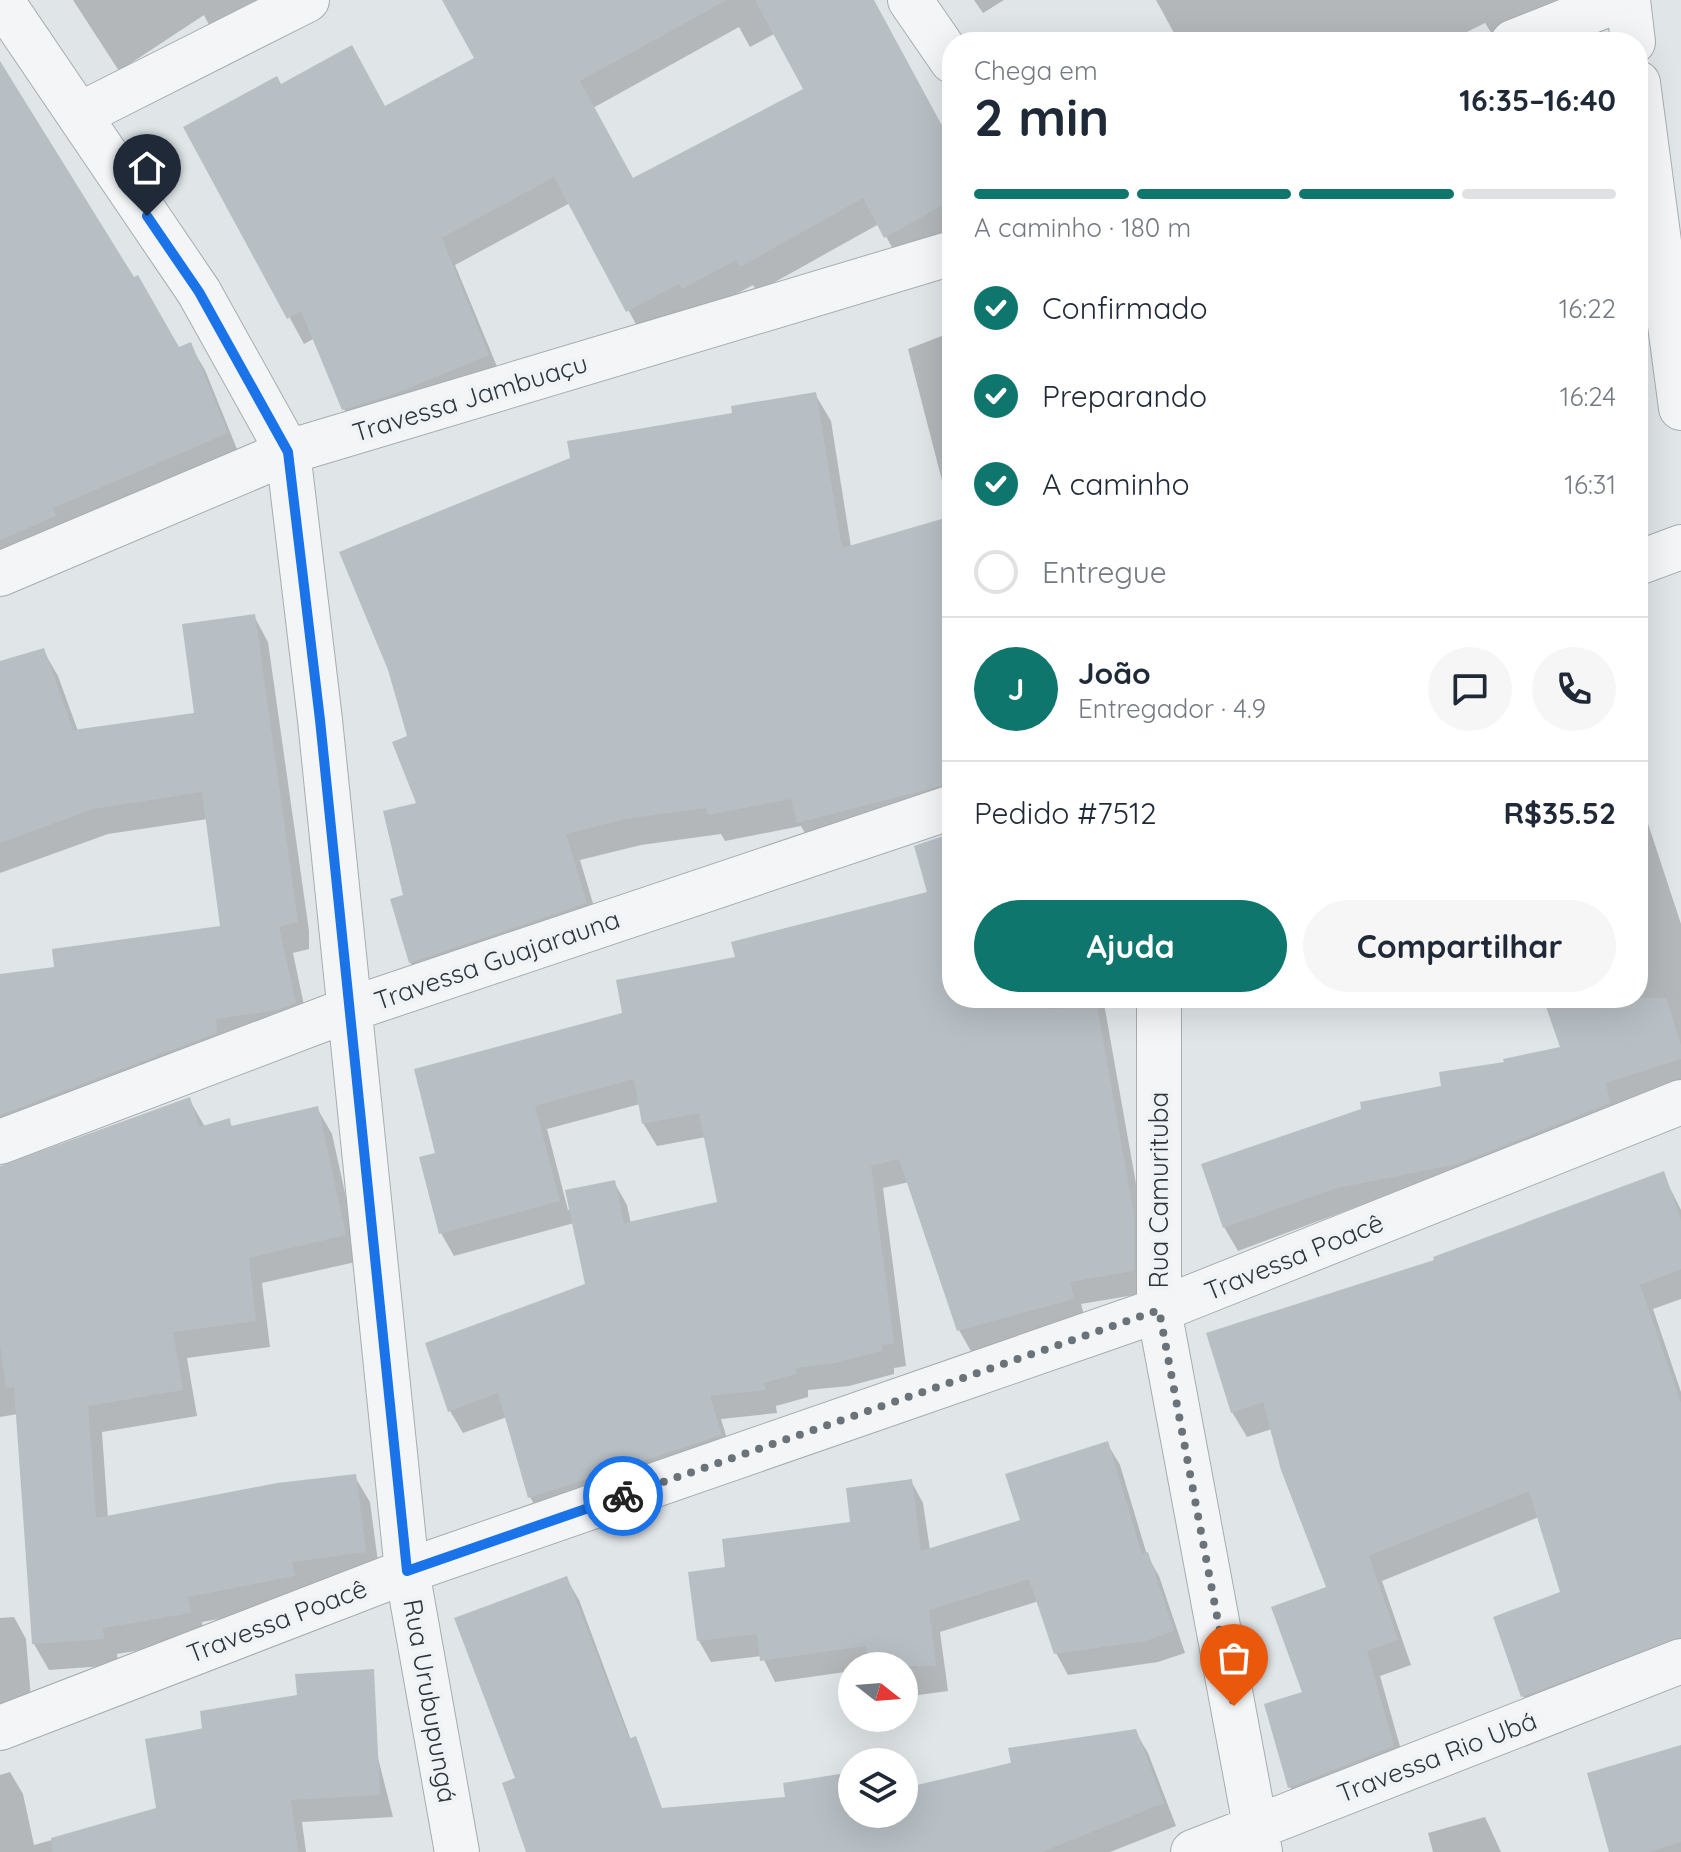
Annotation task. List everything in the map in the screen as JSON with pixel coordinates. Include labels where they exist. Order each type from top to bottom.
[{"type":"street","points":[[1,0],[199,292],[288,452]]},
{"type":"street","points":[[79,115],[307,0]]},
{"type":"street","points":[[910,0],[942,46]]},
{"type":"street","points":[[1538,32],[1619,0]]},
{"type":"street","points":[[1628,0],[1632,32]]},
{"type":"street","points":[[1648,159],[1681,408]]},
{"type":"street","name":"Travessa Jambuaçu","points":[[0,574],[288,452],[942,256]]},
{"type":"street","name":"Rua Urubupungá","points":[[288,452],[407,1571],[457,1852]]},
{"type":"street","points":[[1648,559],[1681,547]]},
{"type":"street","name":"Travessa Guajarauna","points":[[0,1142],[348,1010],[942,810]]},
{"type":"street","name":"Rua Camurituba","points":[[1159,1008],[1159,1310],[1258,1840]]},
{"type":"street","name":"Travessa Poacê","points":[[0,1728],[407,1571],[1159,1310],[1681,1102]]},
{"type":"street","name":"Travessa Rio Ubá","points":[[1193,1852],[1258,1840],[1681,1661]]},
{"type":"building","points":[[442,0],[727,0],[580,81],[633,178],[803,89],[755,0],[874,0],[942,126],[942,206],[884,238],[863,198],[740,267],[736,260],[682,289],[679,284],[626,312],[554,177],[442,238],[489,355],[397,393],[342,410],[301,311],[287,319],[183,127],[277,76],[281,84],[352,45],[385,106],[474,58]]},
{"type":"building","points":[[0,61],[134,277],[138,275],[179,347],[191,342],[228,433],[53,508],[56,516],[0,540]]},
{"type":"building","points":[[816,392],[842,548],[942,519],[942,786],[797,823],[791,799],[708,815],[706,808],[626,819],[566,834],[587,903],[409,963],[390,899],[403,895],[383,811],[416,803],[392,742],[407,736],[388,670],[339,552],[570,458],[567,441],[732,413],[731,406]]},
{"type":"building","points":[[255,614],[298,922],[279,927],[296,1003],[277,1010],[216,1019],[217,1033],[0,1115],[0,974],[54,967],[52,949],[220,926],[202,792],[93,809],[0,843],[0,661],[44,648],[73,730],[194,713],[182,624]]},
{"type":"building","points":[[942,836],[942,1008],[1097,1008],[1134,1215],[1134,1271],[1070,1282],[1074,1299],[957,1331],[899,1159],[871,1166],[894,1344],[882,1345],[882,1351],[835,1363],[796,1368],[796,1374],[764,1383],[766,1390],[710,1396],[722,1435],[528,1498],[498,1393],[448,1412],[425,1343],[585,1284],[565,1190],[615,1180],[624,1223],[717,1202],[699,1113],[642,1124],[634,1079],[535,1106],[560,1201],[439,1234],[419,1157],[435,1153],[414,1069],[622,1013],[616,980],[735,957],[731,942],[927,892],[914,846]]},
{"type":"building","points":[[1648,998],[1666,998],[1681,1045],[1681,1059],[1606,1083],[1610,1103],[1458,1164],[1337,1188],[1223,1228],[1201,1164],[1361,1109],[1360,1102],[1441,1086],[1439,1072],[1504,1062],[1503,1059],[1560,1047],[1546,1008],[1648,1008]]},
{"type":"building","points":[[190,1097],[199,1127],[230,1118],[231,1126],[318,1106],[346,1235],[249,1258],[256,1321],[173,1332],[183,1390],[88,1406],[96,1518],[277,1483],[356,1474],[366,1552],[292,1562],[295,1576],[188,1597],[191,1613],[103,1628],[104,1639],[32,1644],[14,1387],[6,1388],[0,1345],[0,1166]]},
{"type":"building","points":[[1664,1171],[1681,1220],[1681,1269],[1640,1285],[1681,1403],[1681,1637],[1521,1697],[1493,1617],[1560,1592],[1529,1491],[1369,1556],[1398,1640],[1367,1651],[1394,1746],[1288,1788],[1264,1704],[1302,1692],[1271,1607],[1326,1587],[1281,1470],[1263,1402],[1231,1413],[1206,1333],[1434,1260],[1433,1257]]},
{"type":"building","points":[[1108,1441],[1142,1554],[1148,1552],[1174,1631],[1146,1641],[1054,1654],[1029,1579],[929,1610],[936,1666],[918,1666],[918,1652],[867,1652],[866,1646],[760,1661],[757,1634],[697,1641],[688,1572],[725,1567],[722,1539],[850,1522],[846,1488],[912,1479],[921,1551],[1020,1520],[1005,1474]]},
{"type":"building","points":[[567,1576],[629,1739],[636,1736],[662,1808],[785,1797],[783,1783],[838,1774],[838,1828],[918,1828],[918,1785],[1011,1763],[1008,1748],[1136,1729],[1164,1803],[1042,1852],[526,1852],[502,1783],[515,1778],[454,1618]]},
{"type":"building","points":[[374,1669],[380,1795],[291,1800],[298,1852],[53,1852],[51,1838],[156,1808],[145,1739],[202,1729],[200,1711],[297,1695],[295,1674]]},
{"type":"building","points":[[1681,1745],[1681,1842],[1649,1852],[1609,1852],[1587,1773]]},
{"type":"way so far","points":[[623,1496],[1159,1310],[1234,1706]]},
{"type":"route","points":[[147,216],[199,292],[288,452],[320,720],[407,1571],[623,1496]]}]
